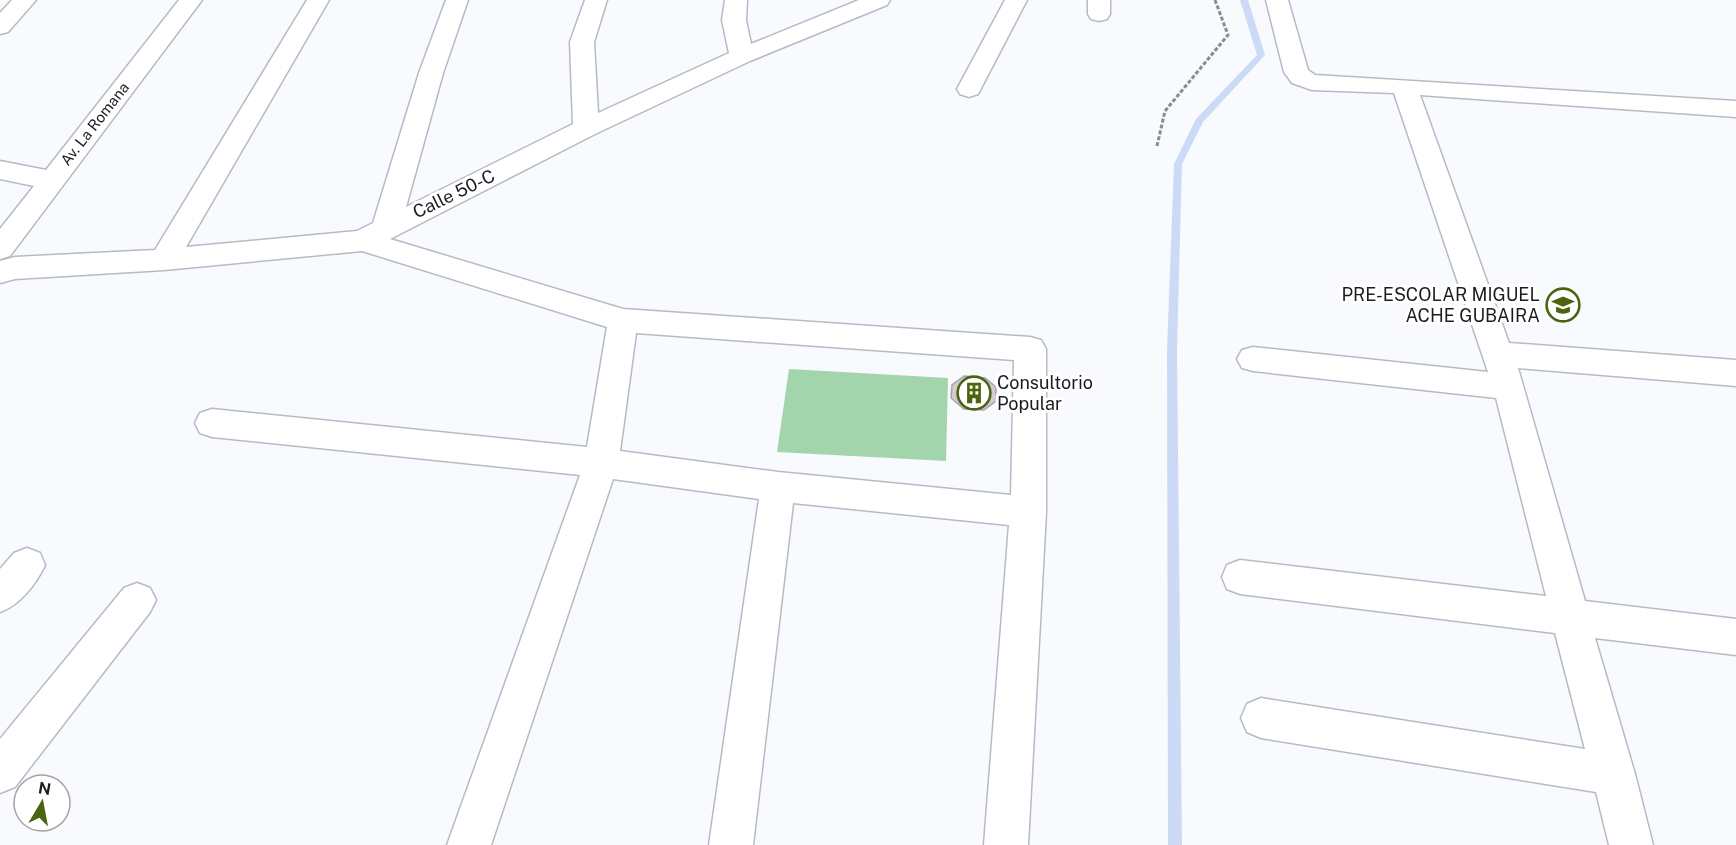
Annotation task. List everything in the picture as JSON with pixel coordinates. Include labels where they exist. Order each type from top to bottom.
[{"type":"street","points":[[0,27],[25,0]]},
{"type":"street","name":"Av. La Romana","points":[[0,249],[191,0]]},
{"type":"street","points":[[164,260],[318,0]]},
{"type":"street","points":[[457,0],[374,234],[623,321],[1030,349],[1028,512],[1006,845]]},
{"type":"street","points":[[586,128],[582,42],[596,0]]},
{"type":"street","points":[[736,0],[734,20],[742,56]]},
{"type":"street","name":"Calle 50-C","points":[[0,272],[15,268],[164,260],[374,234],[586,128],[742,56],[879,0]]},
{"type":"street","points":[[969,89],[1016,0]]},
{"type":"street","points":[[1276,0],[1296,72],[1301,78],[1312,82],[1404,86],[1736,109]]},
{"type":"street","points":[[1404,86],[1509,387],[1572,616],[1631,845]]},
{"type":"street","points":[[0,171],[52,180]]},
{"type":"street","points":[[469,845],[601,463],[623,321]]},
{"type":"street","points":[[1497,354],[1736,373]]},
{"type":"street","points":[[1253,359],[1509,387]]},
{"type":"street","points":[[212,423],[601,463],[778,487],[1028,512]]},
{"type":"street","points":[[731,845],[778,487]]},
{"type":"street","points":[[0,595],[27,565]]},
{"type":"street","points":[[1240,577],[1736,637]]},
{"type":"street","points":[[0,772],[137,600]]},
{"type":"street","points":[[1261,718],[1614,774]]},
{"type":"path","points":[[1157,146],[1165,111],[1228,35],[1215,0]]},
{"type":"green space","points":[[789,369],[948,378],[946,461],[777,452]]},
{"type":"building","name":"Consultorio Popular","points":[[964,376],[985,378],[996,387],[996,401],[984,410],[964,409],[951,398],[952,385]]},
{"type":"waterway","points":[[1175,845],[1172,350],[1178,164],[1199,121],[1261,55],[1244,0]]},
{"type":"place","name":"PRE-ESCOLAR MIGUEL ACHE GUBAIRA","points":[[1563,305]]},
{"type":"place","name":"Consultorio Popular","points":[[974,393]]}]
